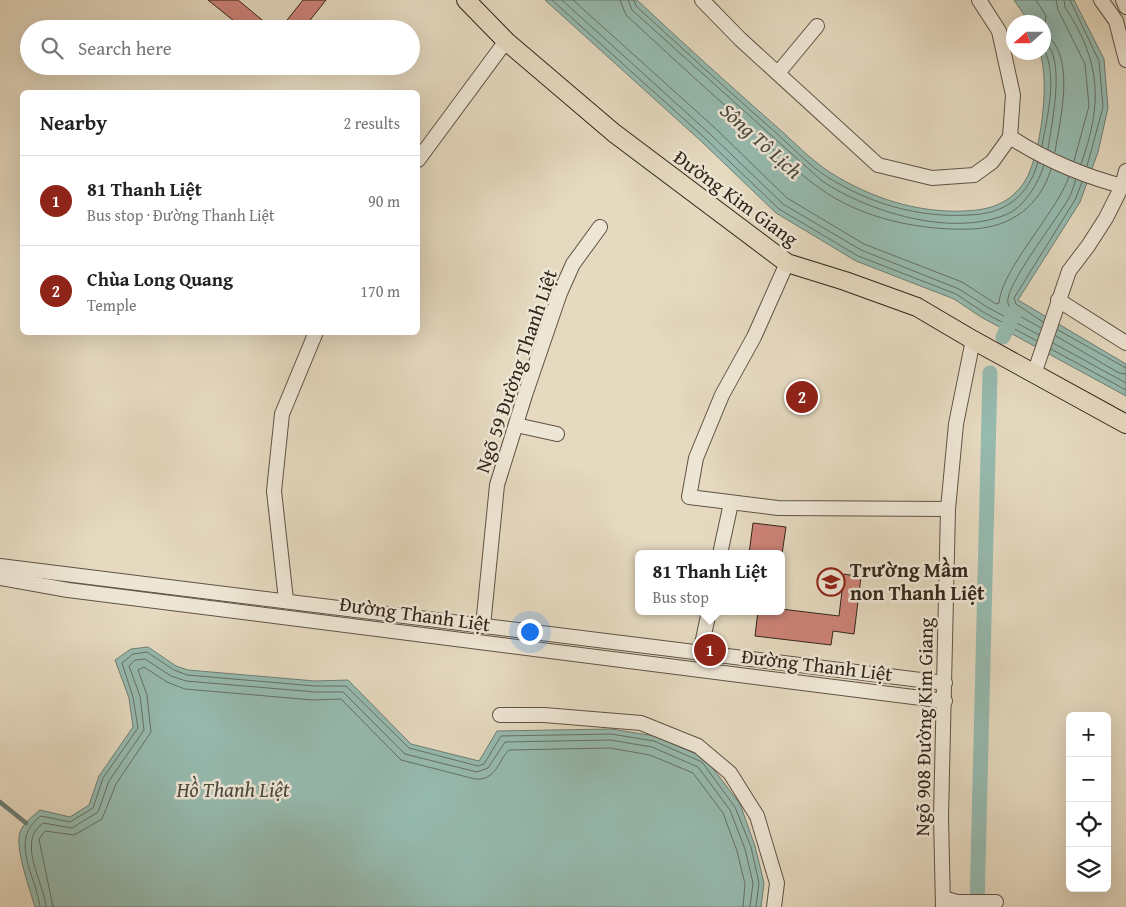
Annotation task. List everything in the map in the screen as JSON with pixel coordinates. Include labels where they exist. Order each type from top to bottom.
[{"type":"main road","name":"Đường Kim Giang","points":[[466,0],[506,41],[614,133],[787,264],[845,281],[917,307],[1126,424]]},
{"type":"street","points":[[702,0],[878,165],[932,178],[974,175],[992,162],[1010,137],[1013,94],[999,31],[979,0]]},
{"type":"street","points":[[1101,0],[1116,21],[1126,60]]},
{"type":"street","points":[[1123,0],[1126,7]]},
{"type":"street","points":[[778,73],[817,26]]},
{"type":"street","points":[[420,157],[506,41]]},
{"type":"street","points":[[1010,137],[1031,150],[1104,180],[1124,186]]},
{"type":"street","points":[[1034,374],[1069,271],[1088,246],[1124,186],[1126,171]]},
{"type":"street","name":"Ngõ 59 Đường Thanh Liệt","points":[[483,626],[498,485],[560,293],[573,264],[600,226]]},
{"type":"street","points":[[787,264],[754,337],[719,404],[696,458],[689,497],[778,508],[948,509]]},
{"type":"street","points":[[1056,305],[1126,343]]},
{"type":"street","points":[[286,600],[274,491],[282,414],[315,335]]},
{"type":"street","name":"Ngõ 908 Đường Kim Giang","points":[[943,902],[941,817],[948,509],[956,424],[973,340]]},
{"type":"street","points":[[516,425],[557,434]]},
{"type":"street","points":[[721,550],[731,503]]},
{"type":"street","name":"Đường Thanh Liệt","points":[[0,566],[945,683]]},
{"type":"street","name":"Đường Thanh Liệt","points":[[0,578],[68,590],[944,701]]},
{"type":"street","points":[[700,654],[708,615]]},
{"type":"street","points":[[500,715],[544,714],[641,723],[698,746],[730,773],[757,816],[777,883],[774,907]]},
{"type":"street","points":[[943,902],[996,902]]},
{"type":"water","name":"Sông Tô Lịch","points":[[545,0],[637,0],[803,151],[831,173],[862,190],[895,202],[929,209],[964,211],[991,207],[1013,195],[1025,181],[1036,154],[1044,99],[1042,60],[1051,60],[1051,15],[1024,15],[1014,0],[1074,0],[1104,59],[1108,108],[1098,152],[1080,202],[1018,300],[1126,364],[1126,396],[981,317],[954,299],[856,261],[776,213],[702,142]]},
{"type":"water","name":"Hồ Thanh Liệt","points":[[148,647],[176,666],[188,670],[315,681],[348,680],[411,744],[479,761],[497,731],[611,729],[655,736],[705,758],[740,804],[755,846],[764,883],[761,907],[35,907],[20,853],[20,833],[27,822],[40,810],[70,817],[89,805],[99,776],[133,727],[129,698],[115,660],[131,649]]},
{"type":"building","points":[[208,0],[238,0],[262,20],[233,20]]},
{"type":"building","points":[[303,0],[326,0],[310,20],[287,20]]},
{"type":"building","points":[[753,523],[786,527],[783,550],[750,550]]},
{"type":"building","points":[[844,574],[861,577],[854,634],[833,631],[831,645],[755,636],[758,615],[785,615],[785,609],[839,616]]},
{"type":"waterway","points":[[1003,337],[1014,313]]},
{"type":"waterway","points":[[977,907],[990,373]]},
{"type":"waterway","points":[[0,802],[26,823]]},
{"type":"place","name":"Chùa Long Quang","points":[[802,397]]},
{"type":"place","name":"Trường Mầm non Thanh Liệt","points":[[831,582]]},
{"type":"place","name":"81 Thanh Liệt","points":[[710,650]]}]
